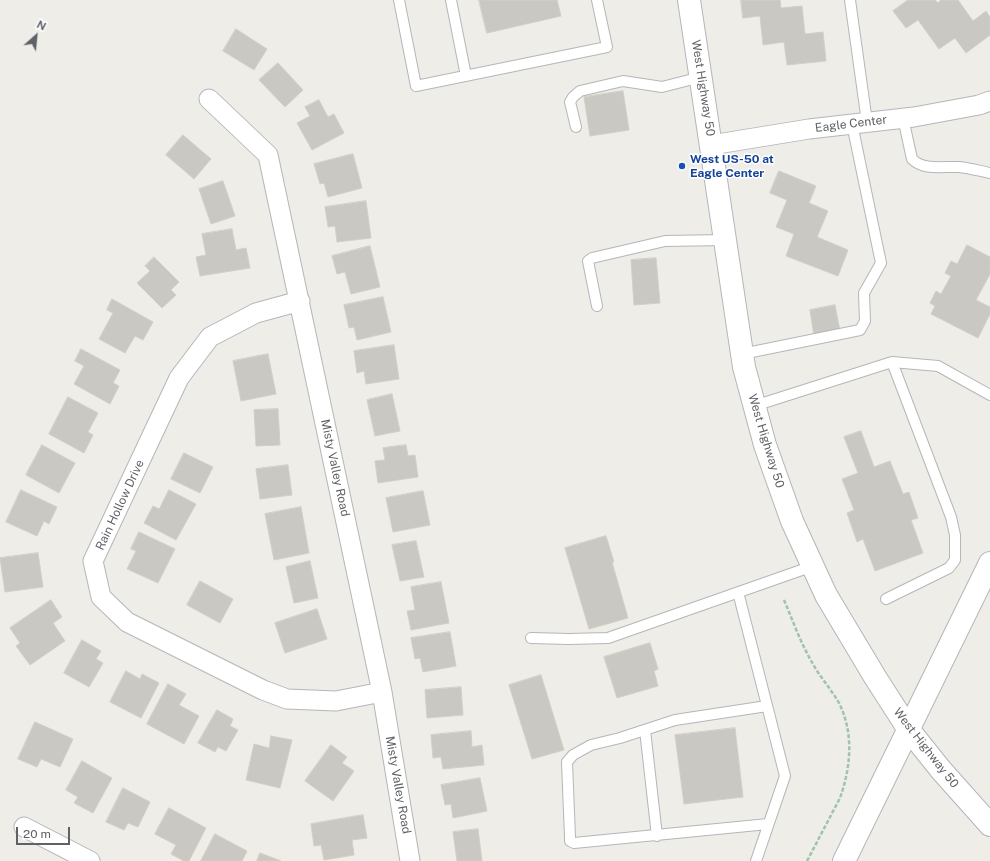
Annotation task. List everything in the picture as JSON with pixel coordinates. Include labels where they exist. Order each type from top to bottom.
[{"type":"main road","name":"West Highway 50","points":[[689,0],[744,367],[765,445],[792,521],[830,602],[909,730],[990,825]]},
{"type":"main road","points":[[844,861],[990,563]]},
{"type":"street","name":"Misty Valley Road","points":[[209,99],[268,156],[382,692],[410,861]]},
{"type":"street","name":"Eagle Center","points":[[711,144],[809,129],[903,118],[990,101]]},
{"type":"street","name":"Rain Hollow Drive","points":[[300,301],[256,313],[210,337],[178,378],[93,561],[101,598],[126,622],[263,690],[286,699],[336,700],[382,692]]},
{"type":"street","points":[[24,827],[90,861]]},
{"type":"lane","points":[[399,0],[416,86],[607,47],[597,0]]},
{"type":"lane","points":[[451,0],[466,76]]},
{"type":"lane","points":[[742,354],[860,330],[865,321],[864,294],[881,263],[860,123],[850,0]]},
{"type":"lane","points":[[576,127],[570,102],[573,97],[580,92],[623,81],[662,86],[701,77]]},
{"type":"lane","points":[[903,118],[912,159],[916,163],[924,166],[960,167],[990,173]]},
{"type":"lane","points":[[597,306],[588,261],[592,258],[665,241],[725,240]]},
{"type":"lane","points":[[754,406],[892,362],[938,366],[990,395]]},
{"type":"lane","points":[[886,599],[949,568],[955,560],[956,536],[951,517],[892,362]]},
{"type":"lane","points":[[531,638],[608,638],[813,566]]},
{"type":"lane","points":[[738,592],[785,776],[756,861]]},
{"type":"lane","points":[[767,706],[675,720],[620,738],[591,745],[570,758],[568,762],[570,841],[574,843],[768,824]]},
{"type":"lane","points":[[645,730],[657,836]]},
{"type":"path","points":[[784,600],[812,663],[835,697],[842,711],[846,721],[850,748],[849,765],[844,787],[836,808],[807,861]]},
{"type":"building","points":[[479,0],[557,0],[561,16],[487,33]]},
{"type":"building","points":[[741,0],[780,0],[781,8],[802,6],[805,34],[823,32],[826,61],[787,65],[784,42],[763,45],[760,16],[743,18]]},
{"type":"building","points":[[908,0],[935,0],[938,3],[941,0],[958,0],[973,21],[986,11],[990,17],[990,35],[966,53],[955,38],[939,49],[918,20],[906,28],[893,11]]},
{"type":"building","points":[[236,29],[267,49],[254,70],[223,51]]},
{"type":"building","points":[[278,63],[303,90],[285,107],[259,80]]},
{"type":"building","points":[[623,91],[629,130],[590,136],[584,97]]},
{"type":"building","points":[[319,100],[328,117],[334,114],[344,133],[312,150],[297,123],[310,116],[305,107]]},
{"type":"building","points":[[183,135],[211,159],[194,179],[166,155]]},
{"type":"building","points":[[353,154],[362,188],[328,197],[324,183],[320,184],[314,164]]},
{"type":"building","points":[[779,171],[816,186],[809,203],[828,211],[817,237],[848,250],[838,276],[786,256],[794,234],[776,227],[787,200],[770,193]]},
{"type":"building","points":[[223,181],[235,216],[211,224],[199,189]]},
{"type":"building","points":[[366,201],[371,238],[337,242],[335,226],[328,227],[325,207]]},
{"type":"building","points":[[232,229],[236,250],[246,248],[250,268],[200,276],[196,257],[206,255],[202,234]]},
{"type":"building","points":[[967,245],[990,257],[990,274],[976,300],[990,307],[990,314],[978,338],[931,314],[935,306],[930,303],[936,291],[941,294],[951,276],[945,273],[951,261],[957,264]]},
{"type":"building","points":[[370,246],[380,287],[351,294],[345,272],[337,274],[332,256]]},
{"type":"building","points":[[154,257],[179,282],[171,290],[176,295],[162,308],[137,283],[150,271],[145,266]]},
{"type":"building","points":[[656,258],[660,303],[634,305],[631,260]]},
{"type":"building","points":[[383,297],[391,332],[357,340],[354,327],[349,328],[344,305]]},
{"type":"building","points":[[112,299],[153,322],[143,340],[135,336],[125,353],[99,339],[113,313],[107,310]]},
{"type":"building","points":[[835,305],[840,331],[814,336],[810,310]]},
{"type":"building","points":[[394,345],[399,379],[366,384],[364,371],[357,373],[354,351]]},
{"type":"building","points":[[81,349],[120,370],[113,383],[119,386],[110,404],[74,384],[84,366],[75,361]]},
{"type":"building","points":[[268,354],[276,394],[241,401],[233,361]]},
{"type":"building","points":[[392,394],[400,431],[375,436],[367,400]]},
{"type":"building","points":[[68,397],[98,413],[88,432],[93,435],[84,453],[49,434]]},
{"type":"building","points":[[278,409],[280,445],[256,446],[254,410]]},
{"type":"building","points":[[861,431],[874,467],[890,461],[903,494],[909,492],[918,518],[911,520],[923,553],[875,571],[863,539],[857,542],[847,513],[854,510],[842,479],[858,473],[844,437]]},
{"type":"building","points":[[42,445],[75,463],[59,493],[26,475]]},
{"type":"building","points":[[406,445],[408,456],[415,455],[418,477],[378,483],[375,461],[385,460],[383,448]]},
{"type":"building","points":[[184,453],[213,467],[200,493],[171,479]]},
{"type":"building","points":[[288,465],[292,495],[260,499],[256,469]]},
{"type":"building","points":[[21,490],[57,507],[49,524],[44,521],[37,536],[6,522]]},
{"type":"building","points":[[169,490],[196,504],[176,540],[144,523],[153,506],[159,509]]},
{"type":"building","points":[[423,491],[430,525],[393,532],[386,498]]},
{"type":"building","points":[[301,507],[309,553],[274,560],[265,514]]},
{"type":"building","points":[[139,532],[175,549],[158,583],[127,569],[136,551],[131,549]]},
{"type":"building","points":[[606,536],[628,618],[589,629],[565,548]]},
{"type":"building","points":[[416,541],[424,577],[400,581],[392,545]]},
{"type":"building","points":[[38,553],[43,587],[5,592],[0,558]]},
{"type":"building","points":[[310,561],[318,598],[294,603],[286,567]]},
{"type":"building","points":[[200,581],[233,599],[220,623],[187,605]]},
{"type":"building","points":[[441,582],[449,623],[411,630],[407,611],[415,610],[411,587]]},
{"type":"building","points":[[51,600],[62,617],[53,623],[65,641],[30,665],[16,646],[20,643],[10,628]]},
{"type":"building","points":[[317,609],[327,639],[285,653],[275,623]]},
{"type":"building","points":[[450,632],[456,666],[423,672],[420,658],[415,659],[411,638]]},
{"type":"building","points":[[82,640],[101,651],[96,659],[103,663],[89,687],[64,673]]},
{"type":"building","points":[[650,643],[658,669],[654,671],[658,686],[617,698],[604,657]]},
{"type":"building","points":[[126,671],[140,679],[142,674],[159,683],[141,718],[110,702]]},
{"type":"building","points":[[541,675],[564,750],[532,759],[509,685]]},
{"type":"building","points":[[168,684],[186,694],[179,705],[199,716],[184,744],[147,724]]},
{"type":"building","points":[[461,687],[463,715],[427,718],[425,690]]},
{"type":"building","points":[[217,710],[233,719],[230,726],[238,730],[226,751],[218,747],[215,752],[198,743]]},
{"type":"building","points":[[35,722],[73,739],[60,767],[41,759],[37,767],[18,759]]},
{"type":"building","points":[[735,728],[743,797],[684,804],[675,735]]},
{"type":"building","points":[[471,731],[472,747],[482,745],[484,765],[443,769],[441,757],[433,758],[431,735]]},
{"type":"building","points":[[271,736],[292,740],[280,788],[246,780],[254,744],[269,748]]},
{"type":"building","points":[[331,745],[347,757],[342,763],[354,771],[333,801],[305,781]]},
{"type":"building","points":[[82,761],[112,778],[93,813],[74,803],[78,797],[66,790]]},
{"type":"building","points":[[480,778],[487,811],[453,818],[451,804],[445,805],[441,785]]},
{"type":"building","points":[[123,788],[150,802],[138,827],[128,823],[124,830],[106,822]]},
{"type":"building","points":[[169,808],[206,828],[189,861],[184,861],[171,854],[176,845],[155,834]]},
{"type":"building","points":[[363,815],[367,838],[352,840],[354,855],[324,860],[321,845],[314,846],[311,824]]},
{"type":"building","points":[[478,829],[482,861],[457,861],[453,832]]},
{"type":"building","points":[[215,834],[247,851],[242,861],[201,861]]},
{"type":"building","points":[[260,853],[281,861],[257,861]]},
{"type":"place","name":"West US-50 at Eagle Center","points":[[682,166]]}]
